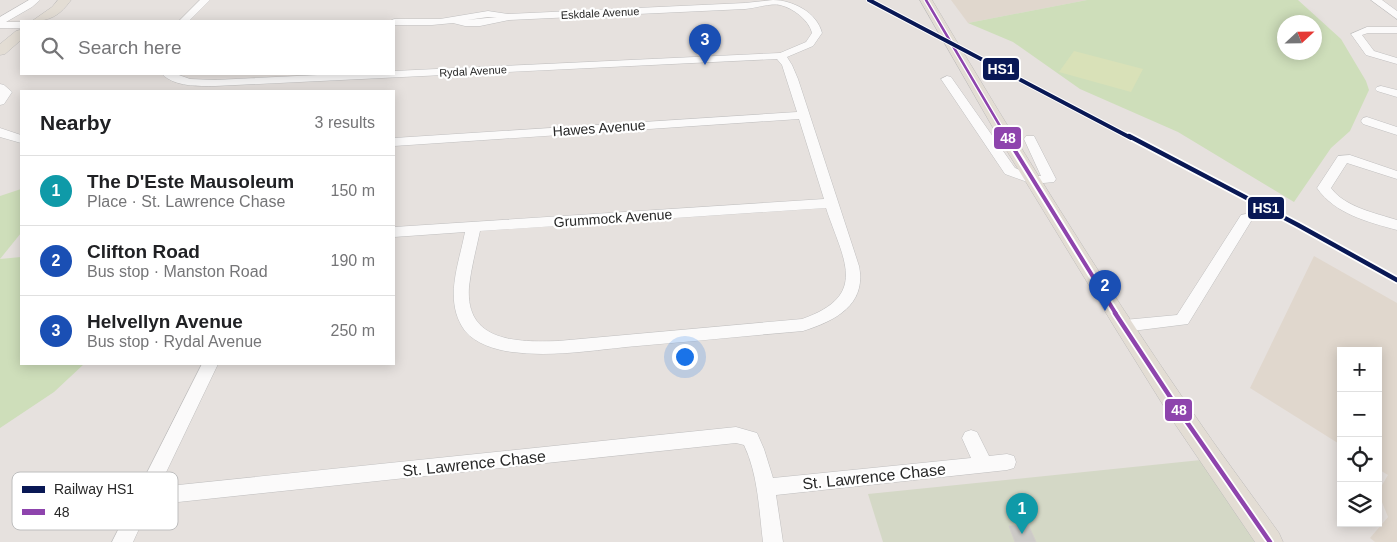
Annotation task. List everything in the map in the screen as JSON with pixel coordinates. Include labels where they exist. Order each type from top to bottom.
[{"type":"main road","points":[[40,20],[56,0]]},
{"type":"main road","points":[[41,20],[56,10],[65,0]]},
{"type":"main road","points":[[926,0],[1033,180],[1124,326],[1181,414],[1270,542]]},
{"type":"main road","points":[[0,51],[20,35]]},
{"type":"street","points":[[0,21],[30,5],[34,0]]},
{"type":"street","points":[[185,20],[205,0]]},
{"type":"street","points":[[1376,0],[1397,16]]},
{"type":"street","name":"Eskdale Avenue","points":[[395,22],[454,20],[463,16],[499,14],[507,17],[754,6],[780,1]]},
{"type":"street","name":"Rydal Avenue","points":[[170,75],[193,83],[321,79],[780,56],[805,48],[815,38],[816,30],[808,17],[780,1]]},
{"type":"street","points":[[0,25],[20,25]]},
{"type":"street","points":[[1397,30],[1358,32],[1356,36],[1370,53],[1397,61]]},
{"type":"street","points":[[473,228],[461,294],[463,313],[477,334],[498,344],[530,349],[558,347],[802,325],[822,319],[837,309],[849,294],[854,282],[852,266],[787,65],[780,56]]},
{"type":"street","points":[[317,90],[321,79]]},
{"type":"street","points":[[947,80],[1010,171],[1033,180],[1049,179],[1030,139]]},
{"type":"street","points":[[0,87],[6,92],[0,102]]},
{"type":"street","points":[[1381,89],[1397,94]]},
{"type":"street","name":"Hawes Avenue","points":[[395,142],[803,115]]},
{"type":"street","points":[[1367,121],[1397,131]]},
{"type":"street","points":[[0,132],[7,136],[20,139]]},
{"type":"street","points":[[1397,175],[1350,159],[1343,159],[1324,188],[1327,195],[1338,203],[1397,225]]},
{"type":"street","name":"Grummock Avenue","points":[[395,232],[832,202]]},
{"type":"street","points":[[1124,326],[1182,320],[1246,218]]},
{"type":"street","points":[[158,472],[210,365]]},
{"type":"street","name":"St. Lawrence Chase","points":[[178,493],[736,435],[750,439],[755,447],[765,488],[773,542]]},
{"type":"street","points":[[971,438],[983,464]]},
{"type":"street","name":"St. Lawrence Chase","points":[[765,488],[1007,462]]},
{"type":"street","points":[[122,542],[128,530]]},
{"type":"shaded area","points":[[951,0],[1087,0],[968,23]]},
{"type":"shaded area","points":[[1314,256],[1397,303],[1397,542],[1375,542],[1370,538],[1379,527],[1382,527],[1382,524],[1388,517],[1382,502],[1382,485],[1388,475],[1382,471],[1382,347],[1337,347],[1337,442],[1250,388]]},
{"type":"green space","points":[[1087,0],[1298,0],[1315,15],[1277,15],[1277,60],[1322,60],[1322,22],[1341,39],[1366,81],[1369,90],[1350,131],[1331,148],[1294,202],[1178,132],[1080,89],[1013,42],[968,23]]},
{"type":"green space","points":[[1074,51],[1143,69],[1131,92],[1059,72]]},
{"type":"green space","points":[[20,189],[20,234],[0,259],[0,196]]},
{"type":"green space","points":[[20,257],[20,365],[83,365],[54,392],[0,428],[0,259]]},
{"type":"green space","points":[[1201,460],[1256,542],[883,542],[868,494]]},
{"type":"building","points":[[1028,524],[1036,542],[1015,542],[1009,526]]},
{"type":"rail line","name":"HS1","points":[[869,0],[1298,225],[1397,280]]},
{"type":"transit line","name":"48","points":[[926,0],[1019,158],[1115,313],[1182,415],[1270,542]]},
{"type":"place","name":"Helvellyn Avenue","points":[[705,65]]},
{"type":"place","name":"Clifton Road","points":[[1105,311]]},
{"type":"place","name":"The D'Este Mausoleum","points":[[1022,534]]}]
